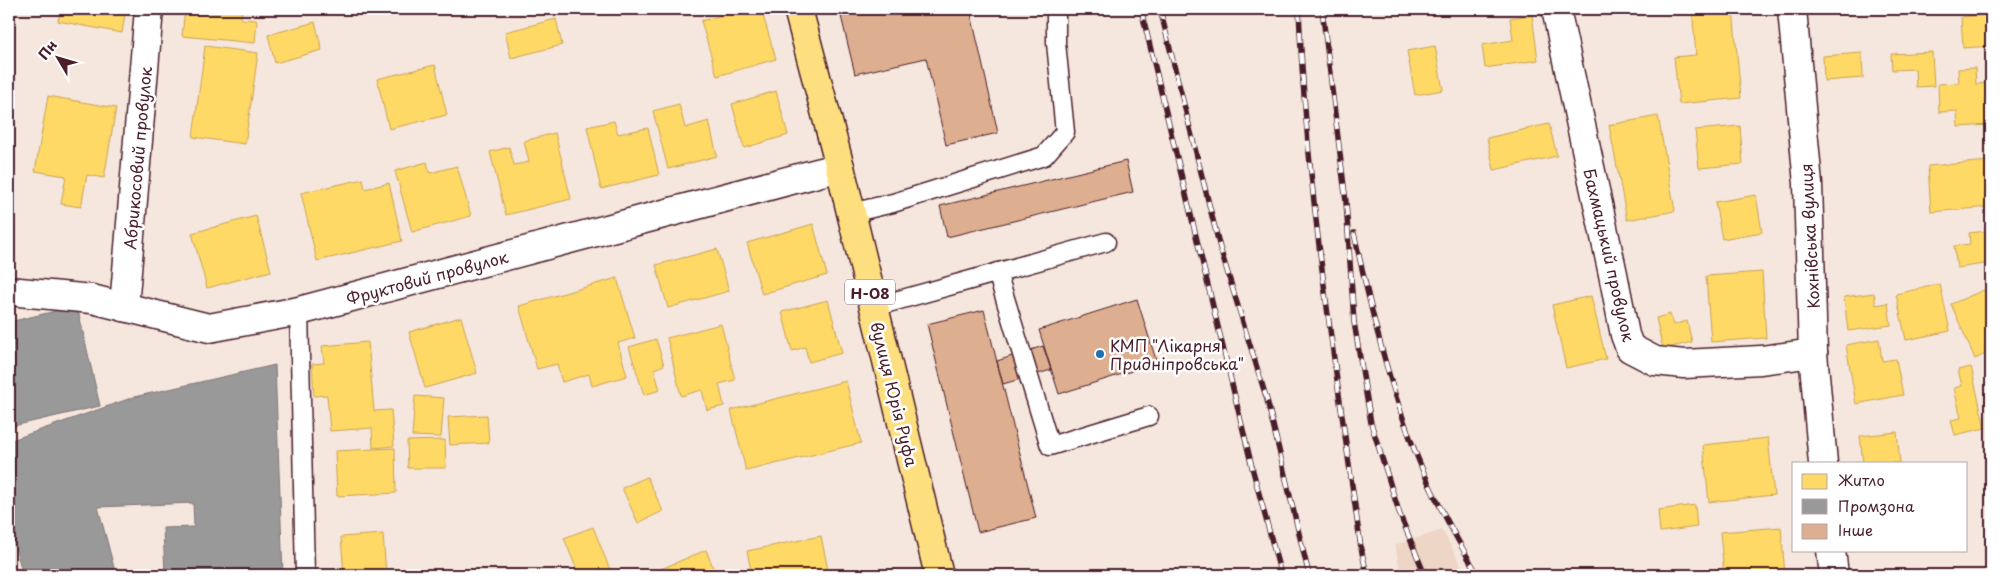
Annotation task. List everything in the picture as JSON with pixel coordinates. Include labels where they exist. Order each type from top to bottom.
[{"type":"main road","name":"вулиця Юрія Руфа","points":[[798,9],[840,167],[940,575]]},
{"type":"street","name":"Абрикосовий провулок","points":[[124,307],[149,9]]},
{"type":"street","name":"Бахмацький провулок","points":[[1556,9],[1614,274],[1625,335],[1630,348],[1655,362],[1684,364],[1761,360],[1813,353]]},
{"type":"street","name":"Кохнівська вулиця","points":[[1792,9],[1808,184],[1813,353],[1824,462]]},
{"type":"street","name":"Фруктовий провулок","points":[[9,291],[92,299],[209,328],[299,311],[840,167]]},
{"type":"street","points":[[1831,552],[1834,575]]},
{"type":"lane","points":[[851,213],[892,203],[1044,156],[1065,132],[1056,43],[1056,9]]},
{"type":"lane","points":[[874,307],[1106,242]]},
{"type":"lane","points":[[998,272],[1050,446],[1149,416]]},
{"type":"lane","points":[[299,311],[305,575]]},
{"type":"shaded area","points":[[1442,530],[1467,575],[1401,575],[1395,545]]},
{"type":"building: Житло","points":[[61,9],[126,9],[122,33],[58,21]]},
{"type":"building: Житло","points":[[185,9],[242,9],[241,19],[257,20],[255,43],[182,36]]},
{"type":"building: Житло","points":[[743,9],[761,9],[776,59],[717,76],[701,21]]},
{"type":"building: Житло","points":[[1692,9],[1733,9],[1741,98],[1679,104],[1674,57],[1696,55]]},
{"type":"building: Житло","points":[[1991,14],[1991,46],[1963,48],[1961,17]]},
{"type":"building: Житло","points":[[1532,15],[1538,60],[1485,68],[1482,45],[1513,40],[1510,18]]},
{"type":"building: Житло","points":[[556,19],[562,45],[511,58],[505,32]]},
{"type":"building: Житло","points":[[315,22],[322,50],[275,63],[268,35]]},
{"type":"building: Житло","points":[[205,46],[258,53],[245,144],[193,137]]},
{"type":"building: Житло","points":[[1435,46],[1443,90],[1415,95],[1407,51]]},
{"type":"building: Житло","points":[[1932,52],[1934,86],[1916,87],[1915,69],[1892,70],[1891,54]]},
{"type":"building: Житло","points":[[1862,53],[1863,78],[1824,81],[1823,56]]},
{"type":"building: Житло","points":[[435,65],[447,115],[389,129],[377,79]]},
{"type":"building: Житло","points":[[1975,68],[1976,84],[1987,83],[1989,125],[1958,127],[1957,111],[1939,112],[1938,84],[1959,83],[1958,69]]},
{"type":"building: Житло","points":[[776,91],[788,135],[744,148],[732,104]]},
{"type":"building: Житло","points":[[48,96],[116,108],[104,178],[87,175],[81,207],[61,204],[66,176],[35,171]]},
{"type":"building: Житло","points":[[679,104],[685,128],[709,121],[717,156],[668,169],[653,111]]},
{"type":"building: Житло","points":[[1658,116],[1675,211],[1627,220],[1609,125]]},
{"type":"building: Житло","points":[[614,121],[618,134],[648,128],[659,175],[601,189],[587,127]]},
{"type":"building: Житло","points":[[1549,124],[1557,156],[1494,170],[1487,138]]},
{"type":"building: Житло","points":[[1740,126],[1743,164],[1699,168],[1695,130]]},
{"type":"building: Житло","points":[[555,133],[571,199],[506,215],[490,152],[509,147],[514,165],[529,162],[524,141]]},
{"type":"building: Житло","points":[[1991,161],[1991,207],[1931,212],[1928,166]]},
{"type":"building: Житло","points":[[427,162],[430,173],[457,166],[471,216],[412,232],[395,171]]},
{"type":"building: Житло","points":[[363,179],[365,189],[389,183],[402,241],[317,261],[301,193]]},
{"type":"building: Житло","points":[[1756,195],[1762,232],[1722,239],[1715,202]]},
{"type":"building: Житло","points":[[256,216],[271,271],[207,288],[192,233]]},
{"type":"building: Житло","points":[[813,224],[827,275],[762,294],[747,243]]},
{"type":"building: Житло","points":[[1986,231],[1991,263],[1957,268],[1954,246],[1970,244],[1969,233]]},
{"type":"building: Житло","points":[[717,249],[729,291],[668,308],[656,265]]},
{"type":"building: Житло","points":[[1762,272],[1766,338],[1711,342],[1706,276]]},
{"type":"building: Житло","points":[[617,278],[635,338],[618,343],[627,376],[592,386],[589,374],[562,382],[557,364],[537,369],[519,306]]},
{"type":"building: Житло","points":[[1940,284],[1950,331],[1906,340],[1896,294]]},
{"type":"building: Житло","points":[[1991,287],[1991,351],[1975,359],[1951,304]]},
{"type":"building: Житло","points":[[1874,293],[1876,305],[1888,303],[1891,325],[1848,331],[1844,297]]},
{"type":"building: Житло","points":[[1591,296],[1606,359],[1566,368],[1552,305]]},
{"type":"building: Житло","points":[[828,300],[842,353],[809,362],[805,347],[792,351],[782,312]]},
{"type":"building: Житло","points":[[1670,314],[1673,325],[1687,321],[1692,342],[1663,349],[1656,318]]},
{"type":"building: Житло","points":[[461,317],[477,373],[425,388],[409,332]]},
{"type":"building: Житло","points":[[721,324],[735,380],[719,384],[724,406],[707,410],[702,390],[681,396],[667,338]]},
{"type":"building: Житло","points":[[656,339],[664,365],[654,369],[660,390],[644,395],[629,347]]},
{"type":"building: Житло","points":[[1879,339],[1882,361],[1896,359],[1903,395],[1856,404],[1846,345]]},
{"type":"building: Житло","points":[[368,342],[374,411],[391,410],[394,446],[373,448],[372,428],[330,431],[327,395],[314,396],[312,364],[324,363],[322,346]]},
{"type":"building: Житло","points":[[1971,367],[1985,428],[1955,435],[1951,420],[1961,418],[1954,388],[1962,386],[1958,370]]},
{"type":"building: Житло","points":[[846,381],[861,443],[746,471],[731,410]]},
{"type":"building: Житло","points":[[415,396],[444,398],[441,437],[412,436]]},
{"type":"building: Житло","points":[[487,415],[489,443],[450,445],[448,417]]},
{"type":"building: Житло","points":[[1897,432],[1900,462],[1863,462],[1860,436]]},
{"type":"building: Житло","points":[[1768,438],[1774,495],[1709,502],[1703,445]]},
{"type":"building: Житло","points":[[445,440],[446,468],[408,468],[407,441]]},
{"type":"building: Житло","points":[[395,448],[396,493],[337,496],[335,451]]},
{"type":"building: Житло","points":[[647,477],[663,511],[638,523],[622,488]]},
{"type":"building: Житло","points":[[1695,505],[1697,527],[1660,532],[1658,510]]},
{"type":"building: Житло","points":[[593,527],[612,575],[579,575],[564,538]]},
{"type":"building: Житло","points":[[1781,527],[1785,575],[1724,575],[1720,532]]},
{"type":"building: Житло","points":[[383,534],[386,575],[344,575],[341,537]]},
{"type":"building: Житло","points":[[821,536],[829,575],[752,575],[747,551]]},
{"type":"building: Житло","points":[[706,550],[716,575],[664,575],[661,569]]},
{"type":"building: Житло","points":[[1925,571],[1925,575],[1873,575]]},
{"type":"building: Промзона","points":[[77,306],[100,406],[9,427],[9,322]]},
{"type":"building: Промзона","points":[[275,365],[283,575],[165,575],[163,528],[194,527],[193,503],[98,507],[116,575],[23,575],[9,525],[9,441],[134,397]]},
{"type":"building: Інше","points":[[872,9],[970,9],[998,133],[946,145],[926,58],[855,74],[841,16]]},
{"type":"building: Інше","points":[[1126,161],[1133,192],[947,237],[940,206]]},
{"type":"building: Інше","name":"КМП \"Лікарня Придніпровська\"","points":[[1137,299],[1157,363],[1059,394],[1039,330]]},
{"type":"building: Інше","points":[[984,310],[1036,518],[978,532],[927,324]]},
{"type":"building: Інше","points":[[1043,346],[1051,370],[1003,384],[997,361]]},
{"type":"railway","points":[[1141,9],[1253,471],[1281,575]]},
{"type":"railway","points":[[1160,9],[1220,248],[1267,400],[1309,575]]},
{"type":"railway","points":[[1299,9],[1308,144],[1323,279],[1361,548],[1367,575]]},
{"type":"railway","points":[[1322,9],[1346,202],[1354,322],[1371,423],[1400,515],[1425,575]]},
{"type":"railway","points":[[1354,233],[1385,360],[1409,435],[1440,507],[1478,575]]},
{"type":"place","name":"КМП \"Лікарня Придніпровська\"","points":[[1100,354]]}]
